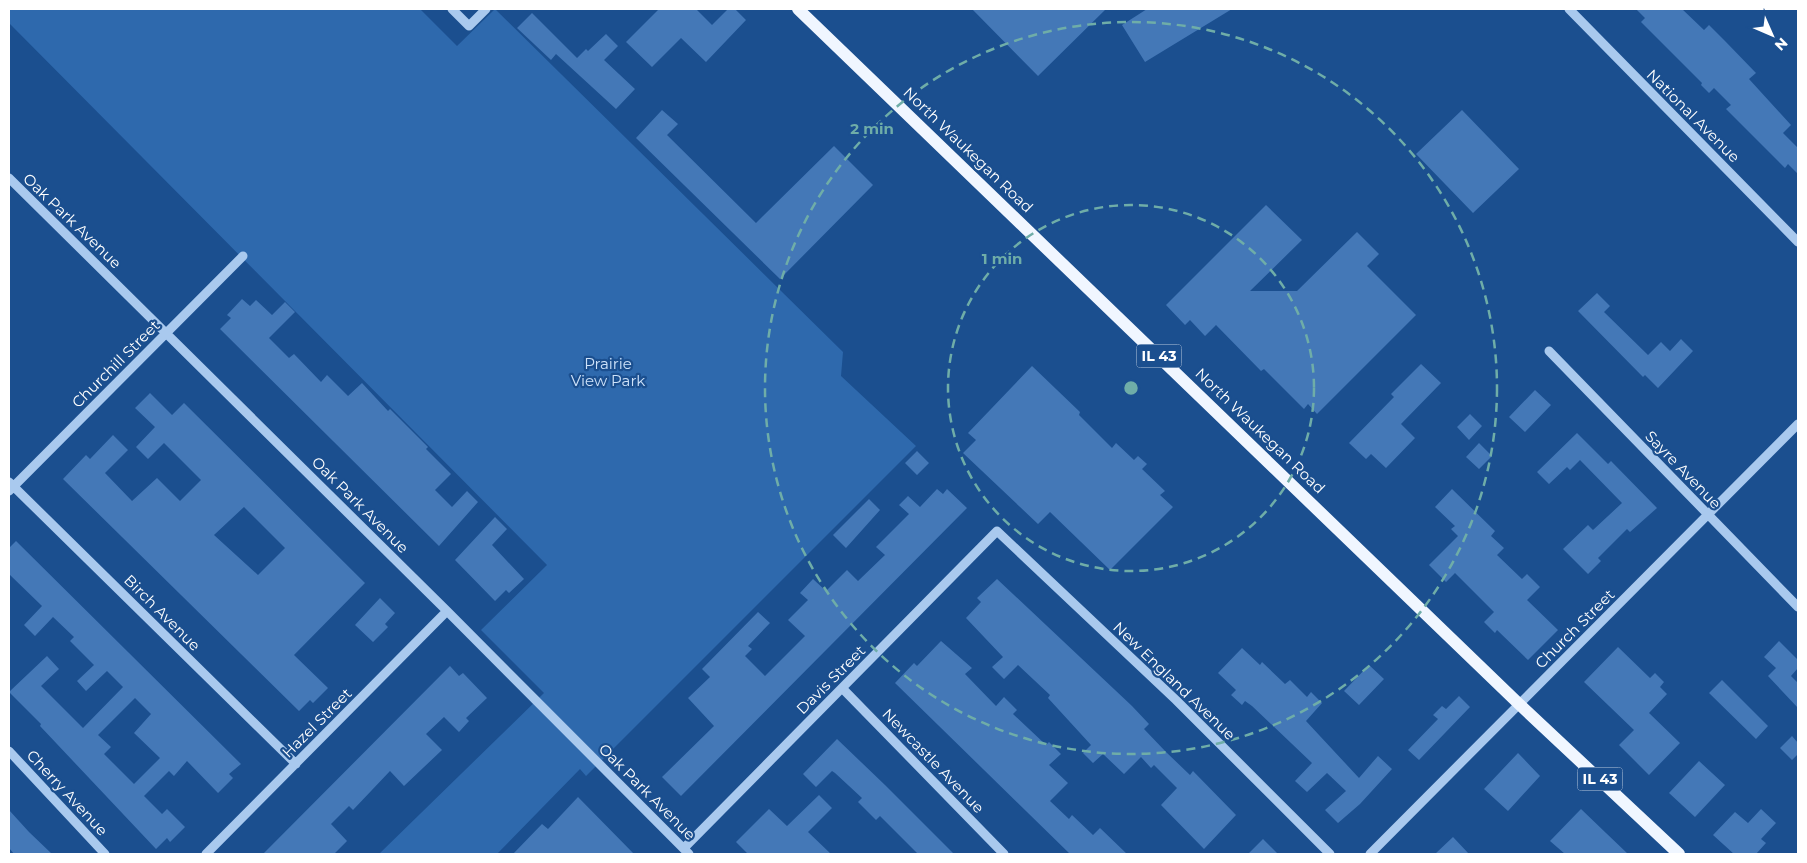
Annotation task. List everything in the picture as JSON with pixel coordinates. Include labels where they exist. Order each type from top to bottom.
[{"type":"main road","name":"North Waukegan Road","points":[[798,9],[1519,704],[1679,854]]},
{"type":"street","points":[[452,9],[469,26],[486,9]]},
{"type":"street","name":"National Avenue","points":[[1569,9],[1798,242]]},
{"type":"street","name":"Oak Park Avenue","points":[[9,178],[687,851]]},
{"type":"street","name":"Churchill Street","points":[[10,487],[243,256]]},
{"type":"street","name":"Sayre Avenue","points":[[1549,351],[1798,607]]},
{"type":"street","name":"Church Street","points":[[1370,854],[1798,424]]},
{"type":"street","name":"Birch Avenue","points":[[10,487],[296,764]]},
{"type":"street","name":"Davis Street","points":[[687,851],[842,688],[998,531]]},
{"type":"street","name":"New England Avenue","points":[[998,531],[1176,700],[1330,854]]},
{"type":"street","name":"Hazel Street","points":[[206,854],[447,611]]},
{"type":"street","name":"Newcastle Avenue","points":[[842,688],[1004,854]]},
{"type":"street","name":"Cherry Avenue","points":[[9,751],[104,854]]},
{"type":"green space","name":"Prairie View Park","points":[[9,9],[420,9],[457,46],[495,9],[843,352],[841,376],[916,446],[586,776],[580,769],[497,854],[379,854],[544,693],[481,630],[547,565],[9,23]]},
{"type":"building","points":[[659,9],[696,9],[712,25],[728,9],[735,9],[746,20],[706,62],[681,38],[652,67],[626,42]]},
{"type":"building","points":[[972,9],[1106,9],[1038,76]]},
{"type":"building","points":[[1147,9],[1232,9],[1145,62],[1122,25]]},
{"type":"building","points":[[1636,9],[1682,9],[1704,30],[1709,25],[1725,41],[1756,73],[1749,79],[1791,125],[1783,133],[1798,148],[1798,174],[1788,164],[1785,168],[1726,109],[1731,105],[1714,88],[1709,93],[1701,85],[1702,83],[1641,22],[1645,18]]},
{"type":"building","points":[[532,13],[577,58],[586,49],[588,51],[606,34],[618,46],[604,60],[635,89],[616,109],[556,54],[551,60],[517,28]]},
{"type":"building","points":[[662,110],[678,124],[667,135],[756,223],[834,146],[873,185],[780,279],[636,138]]},
{"type":"building","points":[[1462,110],[1519,169],[1473,213],[1416,154]]},
{"type":"building","points":[[1266,205],[1302,240],[1250,291],[1297,291],[1357,232],[1379,254],[1367,266],[1416,315],[1317,414],[1308,404],[1304,409],[1264,369],[1261,371],[1216,325],[1205,336],[1190,320],[1185,325],[1166,305]]},
{"type":"building","points":[[1597,293],[1610,306],[1604,312],[1648,355],[1661,342],[1670,351],[1681,339],[1693,351],[1658,388],[1645,375],[1643,377],[1578,311]]},
{"type":"building","points":[[242,299],[250,306],[256,300],[272,315],[285,302],[295,312],[269,338],[289,358],[294,354],[321,382],[327,375],[348,396],[362,383],[388,411],[390,409],[428,447],[426,449],[451,474],[435,490],[452,507],[467,491],[478,502],[439,546],[220,329],[231,318],[227,315]]},
{"type":"building","points":[[1421,364],[1441,383],[1401,424],[1415,438],[1386,468],[1371,454],[1366,459],[1349,443],[1394,397],[1391,394]]},
{"type":"building","points":[[1032,366],[1080,412],[1079,415],[1112,448],[1116,443],[1134,460],[1138,456],[1147,464],[1142,469],[1165,491],[1160,495],[1173,507],[1110,570],[1050,512],[1038,524],[963,453],[976,440],[968,433]]},
{"type":"building","points":[[1535,390],[1551,405],[1525,432],[1509,417]]},
{"type":"building","points":[[150,393],[172,415],[184,403],[365,583],[294,655],[328,688],[313,703],[310,700],[299,711],[63,479],[86,455],[90,459],[113,435],[128,450],[105,473],[132,501],[157,478],[180,501],[201,480],[164,443],[148,459],[136,447],[155,427],[135,408]],"holes":[[[244,507],[285,548],[258,575],[214,535]]]},
{"type":"building","points":[[1470,414],[1482,426],[1469,440],[1457,427]]},
{"type":"building","points":[[1577,433],[1608,464],[1611,461],[1657,508],[1630,532],[1627,529],[1598,558],[1601,561],[1588,574],[1563,549],[1588,525],[1593,530],[1622,503],[1580,460],[1570,470],[1567,467],[1549,484],[1537,472]]},
{"type":"building","points":[[1479,443],[1492,456],[1479,469],[1466,457]]},
{"type":"building","points":[[917,451],[929,463],[917,475],[905,463]]},
{"type":"building","points":[[937,489],[943,494],[947,489],[967,508],[681,796],[662,777],[714,726],[688,698],[710,677],[702,669],[758,612],[770,623],[748,646],[752,649],[745,656],[765,676],[805,636],[788,620],[808,600],[800,593],[813,579],[826,591],[847,570],[858,581],[885,555],[876,547],[909,514],[899,505],[908,496],[920,507]]},
{"type":"building","points":[[1452,489],[1495,531],[1491,536],[1504,548],[1497,555],[1522,579],[1527,574],[1540,587],[1527,600],[1558,630],[1528,660],[1497,630],[1495,633],[1484,622],[1494,612],[1455,573],[1446,582],[1429,565],[1458,536],[1451,529],[1455,526],[1435,507]]},
{"type":"building","points":[[869,499],[880,510],[846,548],[833,535]]},
{"type":"building","points":[[495,517],[507,529],[492,545],[524,579],[509,593],[506,590],[495,601],[455,560]]},
{"type":"building","points":[[16,541],[241,764],[229,774],[233,778],[218,793],[187,761],[174,776],[169,771],[144,796],[162,814],[167,809],[185,827],[170,842],[167,838],[156,849],[9,692],[47,656],[59,669],[41,686],[83,728],[123,687],[107,671],[86,691],[77,681],[94,665],[70,641],[74,637],[53,617],[35,636],[24,625],[42,606],[9,574],[9,548]],"holes":[[[135,698],[151,714],[134,733],[160,758],[134,784],[104,754],[111,747],[98,735]]]},
{"type":"building","points":[[997,579],[1132,706],[1149,724],[1144,729],[1190,775],[1193,771],[1236,815],[1204,849],[1161,805],[1177,788],[1154,765],[1151,768],[1141,757],[1124,774],[1103,754],[1093,763],[1083,753],[1091,745],[1048,698],[1050,695],[1018,665],[1004,679],[992,667],[1003,657],[966,618],[981,602],[977,598]]},
{"type":"building","points":[[380,598],[395,613],[385,624],[388,627],[373,642],[355,625]]},
{"type":"building","points":[[941,641],[972,668],[965,674],[996,706],[1004,697],[1017,710],[1013,714],[1046,745],[1049,742],[1061,754],[1049,765],[1068,783],[1050,801],[1069,819],[1072,815],[1093,835],[1100,828],[1127,854],[1070,854],[895,683],[914,663],[917,666]]},
{"type":"building","points":[[1779,641],[1798,660],[1798,668],[1791,676],[1798,683],[1798,708],[1768,676],[1776,668],[1764,657]]},
{"type":"building","points":[[1618,647],[1650,678],[1655,673],[1664,682],[1660,687],[1667,694],[1649,713],[1680,743],[1649,775],[1619,745],[1634,730],[1584,682]]},
{"type":"building","points":[[1242,648],[1260,665],[1262,662],[1285,684],[1290,680],[1307,697],[1311,692],[1322,703],[1306,721],[1359,778],[1378,756],[1392,769],[1360,804],[1338,823],[1325,810],[1346,791],[1327,773],[1307,792],[1295,781],[1312,763],[1252,706],[1245,701],[1242,705],[1231,695],[1236,690],[1218,673]]},
{"type":"building","points":[[1369,665],[1384,679],[1359,705],[1344,691]]},
{"type":"building","points":[[450,666],[459,676],[463,673],[487,698],[466,718],[469,721],[459,732],[444,717],[426,734],[442,750],[404,786],[390,771],[353,810],[349,806],[331,824],[347,841],[334,854],[263,854]]},
{"type":"building","points":[[1722,680],[1768,726],[1756,739],[1709,693]]},
{"type":"building","points":[[1459,696],[1470,707],[1419,760],[1408,750],[1438,719],[1433,715],[1442,706],[1446,709]]},
{"type":"building","points":[[1792,736],[1798,743],[1798,754],[1792,760],[1780,748]]},
{"type":"building","points":[[837,739],[954,854],[918,854],[880,816],[876,820],[858,802],[862,798],[832,771],[816,787],[803,774]]},
{"type":"building","points":[[1518,753],[1540,776],[1508,811],[1484,789]]},
{"type":"building","points":[[1699,761],[1725,785],[1695,817],[1669,793]]},
{"type":"building","points":[[819,795],[832,808],[808,832],[831,854],[748,854],[736,842],[769,809],[787,826]]},
{"type":"building","points":[[578,797],[634,854],[513,854],[542,824],[548,829]]},
{"type":"building","points":[[1581,809],[1628,854],[1565,854],[1550,841]]},
{"type":"building","points":[[1761,809],[1776,823],[1761,839],[1766,843],[1756,854],[1734,854],[1713,835],[1735,812],[1748,823]]},
{"type":"building","points":[[9,810],[52,854],[14,854],[9,848]]},
{"type":"building","points":[[1453,837],[1469,854],[1435,854]]},
{"type":"building","points":[[1263,839],[1278,854],[1248,854]]}]
